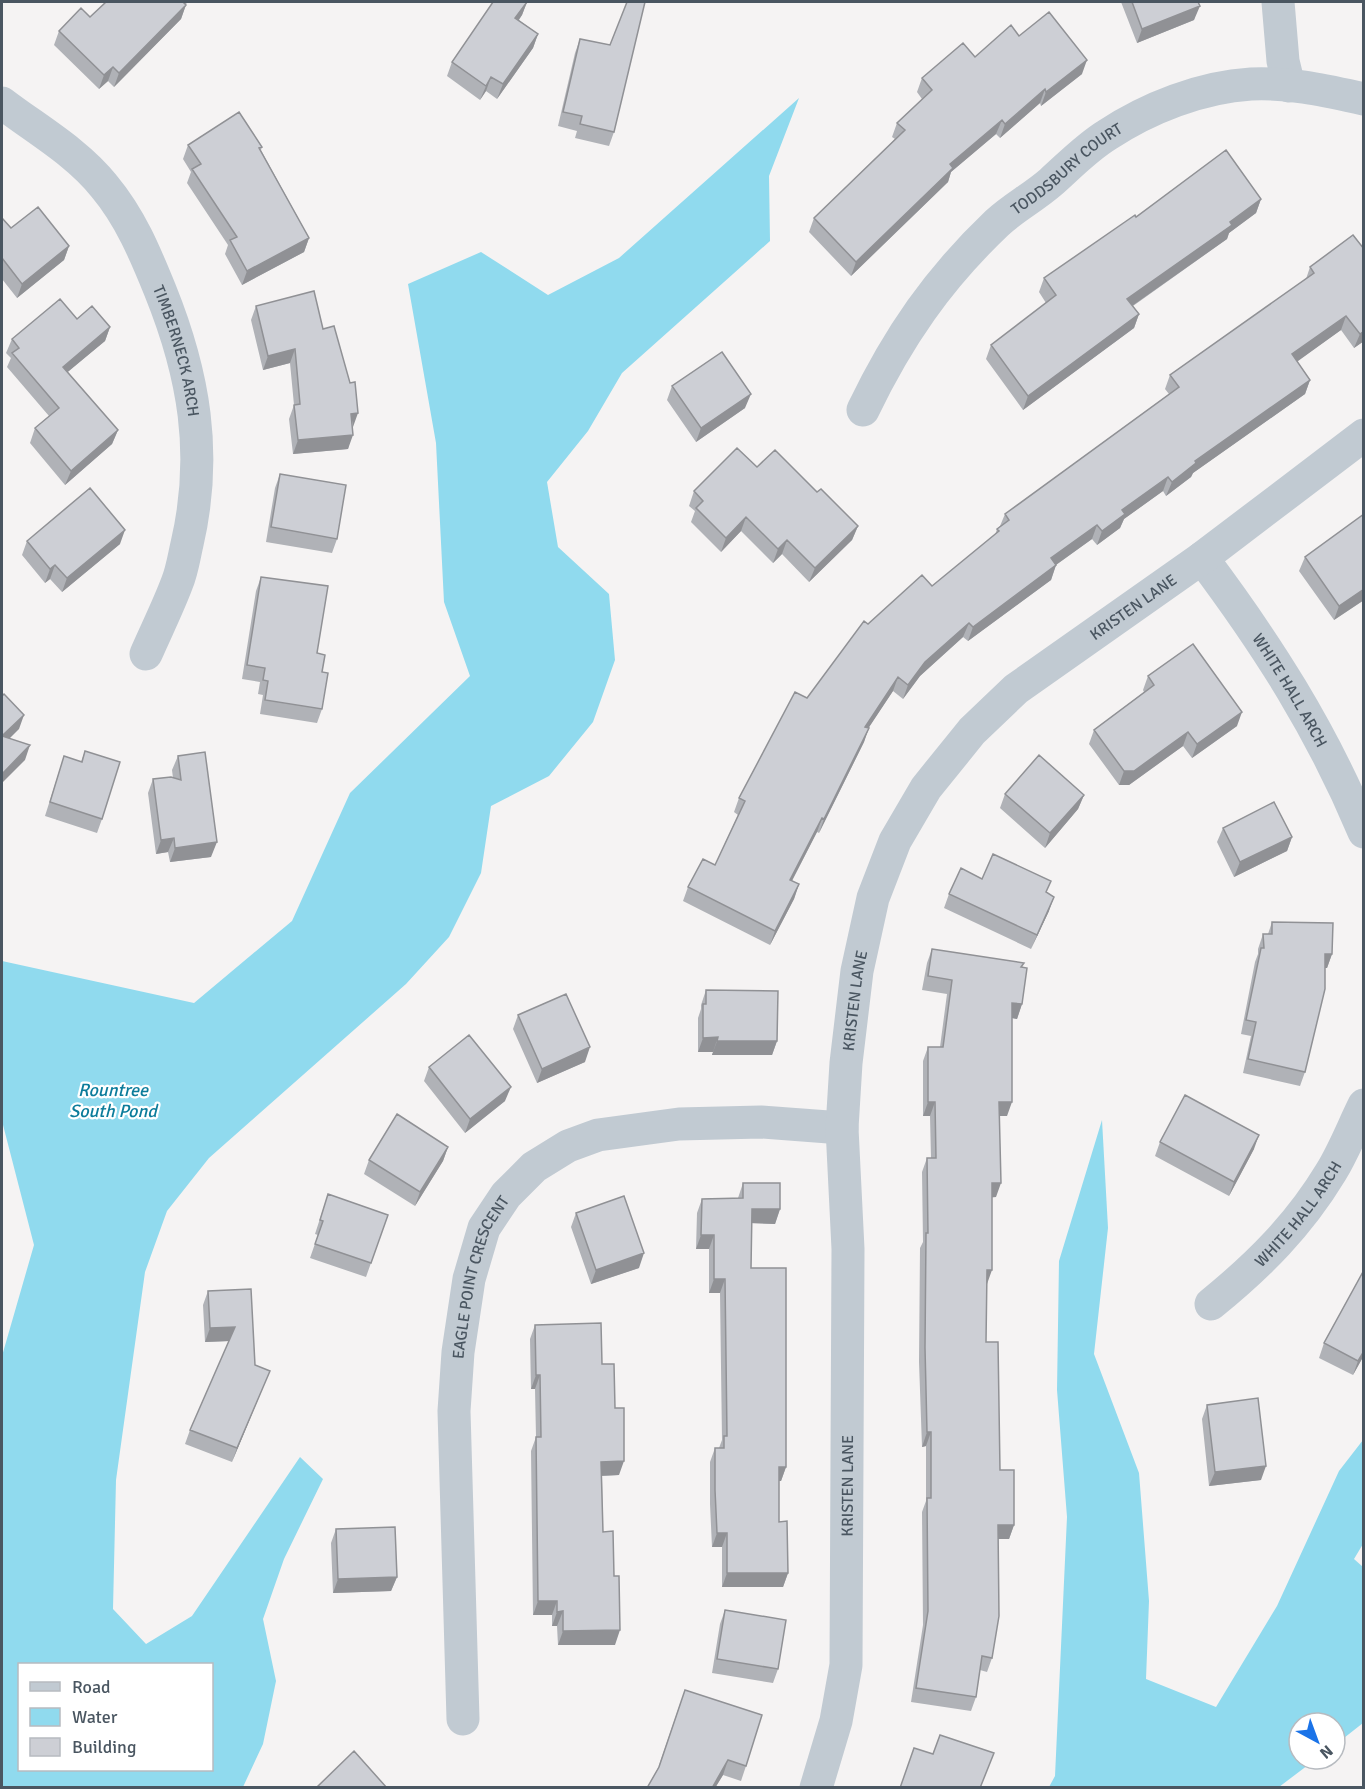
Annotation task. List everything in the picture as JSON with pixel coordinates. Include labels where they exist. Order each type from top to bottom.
[{"type":"street","points":[[1278,2],[1283,61],[1289,86]]},
{"type":"street","name":"TODDSBURY COURT","points":[[863,411],[885,363],[912,319],[953,267],[999,221],[1106,135],[1151,110],[1200,93],[1251,84],[1289,86],[1364,99]]},
{"type":"street","name":"TIMBERNECK ARCH","points":[[2,103],[77,159],[104,185],[139,240],[179,337],[194,403],[198,448],[194,516],[178,582],[146,654]]},
{"type":"street","name":"KRISTEN LANE","points":[[816,1788],[836,1721],[846,1665],[848,1249],[842,1128],[846,1063],[857,971],[873,898],[895,841],[926,788],[972,730],[1016,689],[1202,558],[1364,435]]},
{"type":"street","name":"WHITE HALL ARCH","points":[[1202,558],[1258,632],[1307,712],[1342,779],[1364,832]]},
{"type":"street","name":"WHITE HALL ARCH","points":[[1211,1304],[1256,1268],[1294,1227],[1332,1171],[1364,1105]]},
{"type":"street","name":"EAGLE POINT CRESCENT","points":[[463,1719],[454,1411],[458,1352],[469,1279],[484,1228],[506,1195],[534,1167],[568,1146],[598,1135],[679,1124],[761,1122],[842,1128]]},
{"type":"water","name":"Rountree South Pond","points":[[799,98],[769,176],[770,241],[622,373],[588,431],[547,482],[558,547],[609,594],[615,660],[593,722],[549,776],[491,806],[481,873],[449,937],[406,984],[209,1158],[167,1211],[145,1272],[116,1480],[113,1609],[146,1644],[192,1616],[300,1457],[323,1479],[284,1559],[263,1619],[276,1681],[263,1744],[243,1787],[2,1787],[2,1356],[34,1245],[2,1121],[2,961],[194,1003],[292,921],[350,793],[470,676],[444,602],[436,443],[408,284],[481,252],[548,295],[619,258]]},
{"type":"water","points":[[1102,1120],[1108,1228],[1094,1354],[1139,1473],[1149,1601],[1146,1679],[1216,1707],[1277,1606],[1339,1471],[1363,1440],[1363,1544],[1354,1559],[1363,1567],[1363,1723],[1347,1736],[1347,1711],[1287,1711],[1287,1771],[1300,1771],[1279,1787],[1049,1787],[1055,1776],[1067,1517],[1057,1390],[1059,1261]]},
{"type":"building","points":[[106,2],[183,2],[186,5],[119,73],[113,67],[104,75],[59,31],[81,8],[90,17]]},
{"type":"building","points":[[493,2],[527,2],[515,18],[538,34],[503,84],[491,77],[486,86],[452,62]]},
{"type":"building","points":[[627,2],[645,2],[614,132],[580,124],[582,116],[563,112],[580,39],[610,45]]},
{"type":"building","points":[[1132,2],[1198,2],[1200,6],[1142,29]]},
{"type":"building","points":[[1049,12],[1087,60],[1046,92],[1045,89],[1005,124],[1002,120],[950,164],[953,168],[856,262],[814,218],[905,130],[897,123],[932,90],[922,78],[963,43],[975,57],[1011,25],[1019,36]]},
{"type":"building","points":[[239,112],[262,147],[259,148],[309,238],[247,271],[230,240],[237,237],[192,169],[201,164],[188,145]]},
{"type":"building","points":[[1226,150],[1261,199],[1230,222],[1232,225],[1127,299],[1139,314],[1028,396],[991,345],[1056,295],[1044,278],[1135,215],[1136,217]]},
{"type":"building","points":[[38,207],[69,246],[22,284],[2,258],[2,218],[11,228]]},
{"type":"building","points":[[1353,235],[1364,249],[1364,331],[1360,334],[1346,316],[1292,354],[1310,380],[1195,461],[1196,463],[1172,482],[1168,477],[1122,510],[1125,514],[1102,531],[1097,525],[1051,558],[1056,565],[973,627],[969,623],[925,662],[908,685],[898,677],[865,727],[869,728],[824,819],[822,818],[790,880],[799,884],[775,931],[688,887],[703,859],[715,865],[745,801],[739,798],[795,692],[807,698],[864,621],[868,624],[922,575],[932,586],[999,531],[997,529],[1009,520],[1005,514],[1179,387],[1170,375],[1314,273],[1310,267]]},
{"type":"building","points":[[314,291],[323,329],[334,326],[350,383],[355,382],[358,413],[351,414],[353,435],[298,440],[294,405],[300,404],[295,349],[268,356],[256,306]]},
{"type":"building","points":[[60,299],[77,319],[92,306],[110,327],[63,367],[118,430],[71,471],[35,428],[59,408],[12,353],[19,348],[12,339]]},
{"type":"building","points":[[722,352],[751,394],[701,428],[672,386]]},
{"type":"building","points":[[737,448],[757,467],[775,450],[817,492],[821,489],[858,526],[815,568],[787,540],[778,549],[746,517],[726,538],[696,508],[703,501],[694,491]]},
{"type":"building","points":[[280,474],[346,485],[337,539],[271,527]]},
{"type":"building","points":[[90,488],[125,530],[67,578],[55,565],[50,569],[27,541]]},
{"type":"building","points":[[1364,514],[1364,589],[1339,606],[1305,557]]},
{"type":"building","points":[[261,577],[328,586],[317,653],[325,655],[322,672],[328,673],[322,709],[265,700],[268,681],[263,680],[265,668],[247,665]]},
{"type":"building","points":[[1193,644],[1242,712],[1197,744],[1188,732],[1134,771],[1124,771],[1094,730],[1154,685],[1148,676]]},
{"type":"building","points":[[4,694],[24,715],[2,736],[2,696]]},
{"type":"building","points":[[2,736],[30,745],[2,774]]},
{"type":"building","points":[[85,751],[120,762],[102,819],[50,802],[64,756],[82,762]]},
{"type":"building","points":[[205,752],[217,842],[175,848],[174,838],[161,840],[153,779],[171,777],[181,780],[178,756]]},
{"type":"building","points":[[1039,755],[1084,795],[1050,833],[1005,794]]},
{"type":"building","points":[[1274,802],[1292,837],[1240,862],[1223,828]]},
{"type":"building","points":[[993,854],[1051,881],[1046,892],[1054,897],[1037,935],[949,894],[961,868],[982,879]]},
{"type":"building","points":[[1272,922],[1333,923],[1332,954],[1325,954],[1325,989],[1305,1072],[1248,1059],[1256,1022],[1246,1020],[1261,948],[1264,948],[1263,934],[1272,934]]},
{"type":"building","points":[[932,949],[1024,963],[1021,967],[1027,968],[1022,1004],[1012,1003],[1012,1102],[999,1102],[1001,1183],[992,1183],[992,1270],[987,1270],[986,1342],[998,1342],[1000,1470],[1014,1470],[1014,1525],[998,1525],[999,1616],[992,1658],[982,1656],[976,1697],[916,1688],[928,1611],[927,1498],[931,1498],[931,1432],[927,1432],[925,1348],[927,1158],[936,1158],[935,1102],[928,1102],[928,1047],[943,1047],[952,980],[928,976]]},
{"type":"building","points":[[706,990],[778,991],[777,1041],[717,1041],[718,1037],[703,1038],[703,1004],[706,1004]]},
{"type":"building","points":[[566,994],[590,1047],[542,1069],[518,1015]]},
{"type":"building","points":[[469,1035],[511,1087],[470,1119],[429,1067]]},
{"type":"building","points":[[1185,1095],[1259,1135],[1234,1182],[1160,1142]]},
{"type":"building","points":[[397,1114],[448,1147],[420,1192],[369,1160]]},
{"type":"building","points":[[743,1183],[780,1183],[780,1209],[752,1209],[751,1268],[786,1268],[786,1467],[779,1467],[779,1522],[787,1521],[788,1573],[727,1573],[727,1533],[717,1533],[715,1448],[724,1448],[724,1436],[727,1436],[725,1279],[714,1279],[714,1235],[701,1235],[702,1199],[743,1198]]},
{"type":"building","points":[[328,1194],[388,1215],[371,1263],[315,1244],[323,1221],[320,1220]]},
{"type":"building","points":[[624,1196],[644,1253],[596,1270],[576,1213]]},
{"type":"building","points":[[1364,1270],[1364,1351],[1358,1361],[1324,1343]]},
{"type":"building","points":[[251,1289],[255,1365],[270,1371],[237,1448],[190,1430],[235,1327],[210,1328],[208,1291]]},
{"type":"building","points":[[601,1323],[602,1364],[614,1364],[615,1408],[624,1408],[624,1461],[601,1462],[603,1532],[613,1531],[614,1576],[619,1576],[620,1630],[563,1631],[563,1611],[557,1612],[557,1601],[538,1601],[536,1437],[541,1437],[540,1375],[536,1375],[535,1325]]},
{"type":"building","points":[[1258,1398],[1266,1466],[1215,1472],[1207,1405]]},
{"type":"building","points":[[395,1527],[397,1577],[338,1579],[336,1529]]},
{"type":"building","points":[[725,1610],[786,1620],[778,1669],[717,1659]]},
{"type":"building","points":[[685,1690],[762,1715],[746,1766],[728,1760],[712,1788],[647,1788],[659,1767]]},
{"type":"building","points":[[940,1735],[994,1753],[980,1788],[900,1788],[914,1748],[933,1754]]},
{"type":"building","points":[[354,1751],[387,1788],[316,1788]]}]
